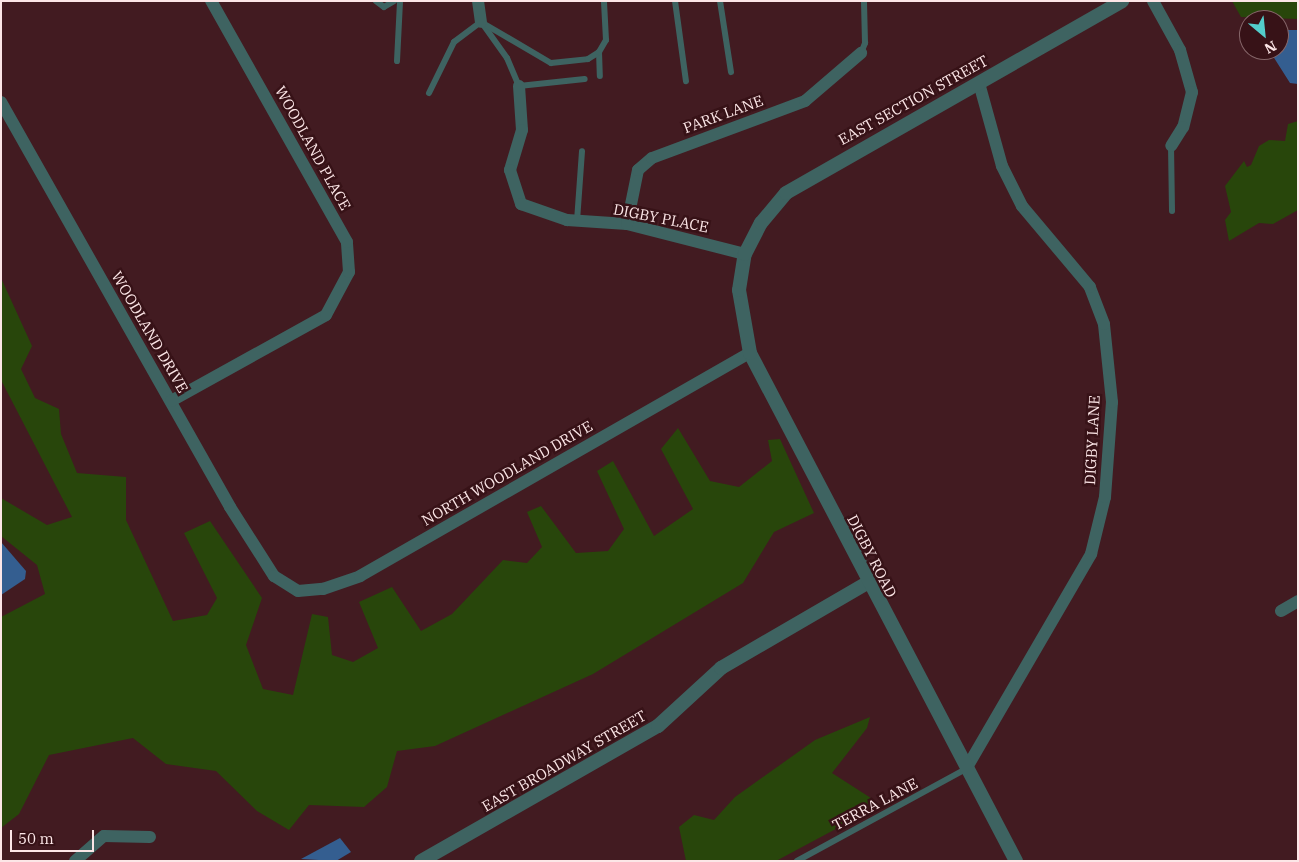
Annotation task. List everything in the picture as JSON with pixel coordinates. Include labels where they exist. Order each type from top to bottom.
[{"type":"street","name":"WOODLAND PLACE","points":[[171,401],[326,315],[349,272],[347,242],[211,1]]},
{"type":"street","name":"DIGBY PLACE","points":[[478,1],[482,22]]},
{"type":"street","name":"EAST SECTION STREET","points":[[745,254],[761,223],[786,193],[1122,1]]},
{"type":"street","points":[[1153,1],[1180,50],[1192,92],[1183,127],[1171,146]]},
{"type":"street","name":"PARK LANE","points":[[627,224],[638,170],[652,158],[805,101],[861,53]]},
{"type":"street","name":"DIGBY LANE","points":[[966,769],[1091,554],[1105,497],[1112,402],[1104,324],[1090,287],[1022,206],[1002,166],[979,83]]},
{"type":"street","name":"DIGBY PLACE","points":[[519,86],[522,130],[510,170],[522,204],[577,221],[627,224],[745,254]]},
{"type":"street","name":"WOODLAND DRIVE","points":[[1,102],[171,401],[274,576]]},
{"type":"street","name":"DIGBY ROAD","points":[[745,254],[739,301],[750,353],[867,583],[1016,861]]},
{"type":"street","name":"NORTH WOODLAND DRIVE","points":[[274,576],[298,591],[323,589],[360,576],[750,353]]},
{"type":"street","name":"EAST BROADWAY STREET","points":[[421,861],[658,726],[721,668],[867,583]]},
{"type":"street","points":[[1281,611],[1298,602]]},
{"type":"street","points":[[75,861],[104,836],[150,837]]},
{"type":"lane","points":[[376,1],[384,6],[394,1]]},
{"type":"lane","points":[[397,61],[400,1]]},
{"type":"lane","points":[[429,93],[454,42],[482,22],[551,63],[588,59],[599,52],[606,40],[604,1]]},
{"type":"lane","points":[[676,1],[686,81]]},
{"type":"lane","points":[[720,1],[731,72]]},
{"type":"lane","points":[[861,53],[865,43],[864,1]]},
{"type":"lane","name":"DIGBY PLACE","points":[[482,22],[507,58],[519,86]]},
{"type":"lane","points":[[599,52],[600,76]]},
{"type":"lane","points":[[519,86],[585,79]]},
{"type":"lane","points":[[1171,146],[1172,211]]},
{"type":"lane","points":[[577,221],[582,152]]},
{"type":"lane","name":"TERRA LANE","points":[[797,861],[966,769]]},
{"type":"green space","points":[[1232,1],[1298,1],[1298,19],[1289,19],[1289,10],[1239,10],[1239,13]]},
{"type":"green space","points":[[1298,121],[1298,210],[1273,224],[1259,223],[1229,241],[1225,220],[1231,212],[1225,186],[1244,161],[1247,167],[1251,165],[1259,146],[1269,140],[1285,141],[1288,124]]},
{"type":"green space","points":[[1,278],[32,346],[21,369],[35,398],[59,409],[61,434],[77,473],[126,477],[126,520],[173,621],[207,615],[217,598],[184,533],[210,521],[262,598],[246,645],[263,689],[293,695],[312,614],[328,617],[332,655],[353,662],[378,648],[359,602],[392,587],[421,631],[452,614],[503,560],[527,563],[542,547],[527,512],[541,506],[576,553],[608,551],[624,529],[597,471],[613,461],[654,536],[693,509],[661,449],[678,428],[710,481],[739,487],[772,461],[768,440],[780,439],[814,513],[774,532],[743,583],[593,674],[435,746],[397,751],[387,787],[364,807],[309,805],[289,830],[257,811],[216,771],[166,764],[133,738],[49,755],[19,814],[1,828],[1,617],[45,594],[37,565],[1,536],[1,498],[47,525],[72,517],[1,380]]},
{"type":"green space","points":[[870,717],[867,728],[832,773],[874,800],[875,808],[776,861],[686,861],[679,827],[694,815],[714,820],[735,797],[815,740]]},
{"type":"water","points":[[1289,30],[1298,30],[1298,84],[1290,83],[1275,60],[1289,60]]},
{"type":"water","points":[[1,542],[26,571],[25,579],[1,595]]},
{"type":"water","points":[[340,838],[351,852],[336,861],[301,859]]}]
